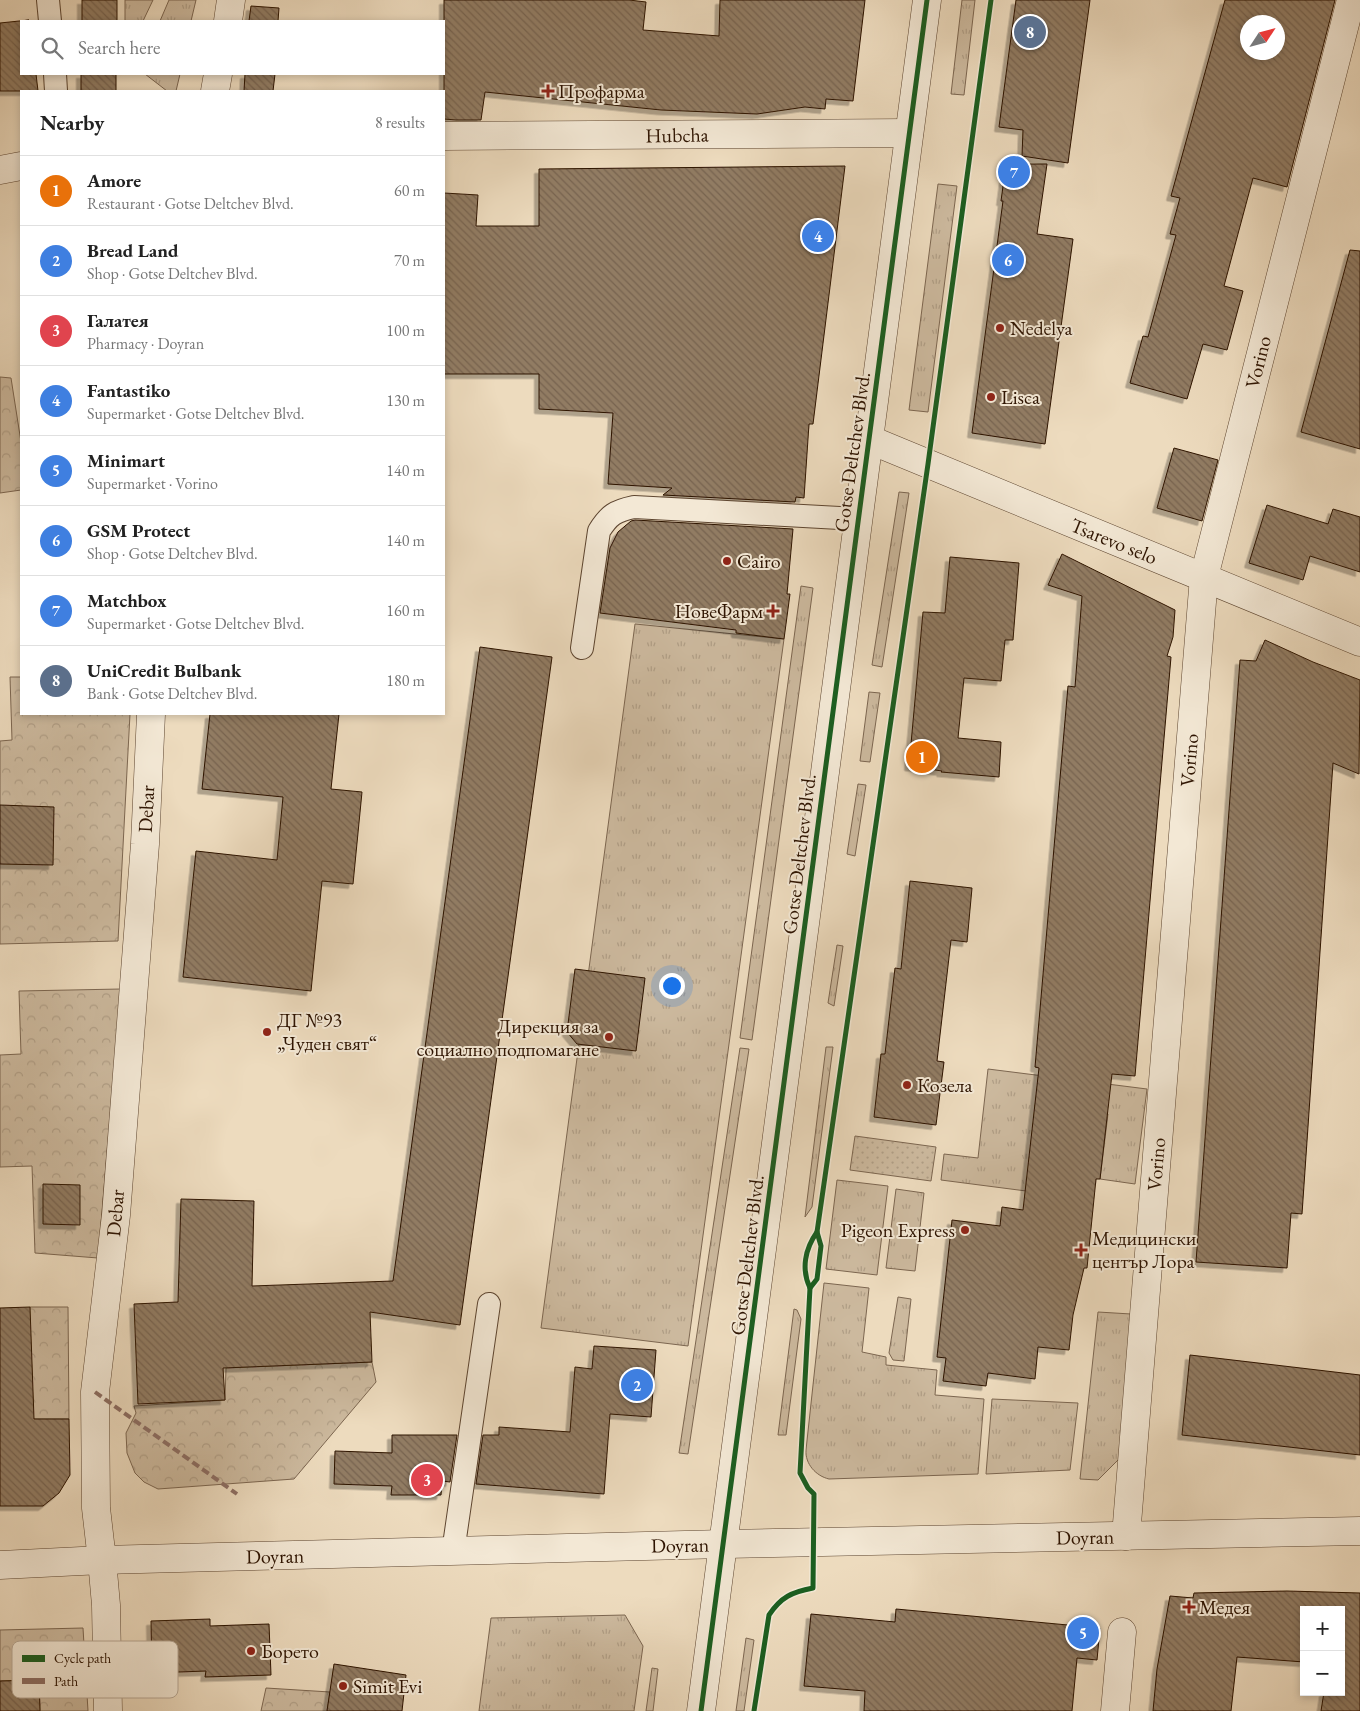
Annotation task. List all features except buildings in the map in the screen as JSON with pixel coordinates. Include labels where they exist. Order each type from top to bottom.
[{"type":"street","points":[[228,20],[231,0]]},
{"type":"street","name":"Gotse Deltchev Blvd.","points":[[701,1711],[927,0]]},
{"type":"street","name":"Vorino","points":[[1126,1536],[1204,577],[1351,0]]},
{"type":"street","points":[[215,90],[218,75]]},
{"type":"street","name":"Hubcha","points":[[445,136],[909,133]]},
{"type":"street","points":[[0,170],[20,166]]},
{"type":"street","name":"Tsarevo selo","points":[[868,439],[1360,642]]},
{"type":"street","name":"Debar","points":[[107,1641],[106,1604],[96,1508],[95,1392],[116,1215],[145,844],[151,715]]},
{"type":"street","name":"Doyran","points":[[0,1564],[724,1544],[1360,1531]]},
{"type":"street","points":[[1115,1711],[1122,1632]]},
{"type":"street","name":"Debar","points":[[108,1698],[108,1711]]},
{"type":"lane","points":[[48,0],[50,20]]},
{"type":"lane","points":[[55,75],[56,90]]},
{"type":"lane","points":[[582,648],[599,531],[606,519],[619,510],[634,507],[858,519]]},
{"type":"lane","points":[[453,1552],[489,1304]]},
{"type":"green space","points":[[125,0],[153,0],[143,20],[125,20]]},
{"type":"green space","points":[[169,0],[196,0],[191,20],[160,20]]},
{"type":"green space","points":[[962,0],[975,0],[964,95],[951,94]]},
{"type":"green space","points":[[146,75],[180,75],[176,90],[166,90]]},
{"type":"green space","points":[[938,184],[957,186],[928,412],[909,410]]},
{"type":"green space","points":[[0,377],[11,378],[20,436],[20,490],[0,493]]},
{"type":"green space","points":[[899,492],[909,493],[882,667],[872,665]]},
{"type":"green space","points":[[801,586],[813,588],[752,1040],[740,1038]]},
{"type":"green space","points":[[635,624],[784,639],[688,1346],[541,1328]]},
{"type":"green space","points":[[10,677],[20,677],[20,715],[130,715],[118,941],[0,944],[0,741],[12,740]]},
{"type":"green space","points":[[869,692],[880,693],[870,762],[860,761]]},
{"type":"green space","points":[[858,784],[866,785],[855,856],[847,854]]},
{"type":"green space","points":[[837,945],[843,946],[834,1006],[828,1003]]},
{"type":"green space","points":[[121,989],[98,1258],[35,1253],[32,1166],[0,1167],[0,1055],[21,1054],[19,991]]},
{"type":"green space","points":[[826,1047],[833,1047],[812,1207],[805,1217]]},
{"type":"green space","points":[[740,1048],[749,1049],[688,1454],[679,1453]]},
{"type":"green space","points":[[988,1069],[1147,1089],[1135,1184],[1100,1179],[1108,1114],[1035,1105],[1057,1195],[941,1180],[944,1154],[978,1158]]},
{"type":"green space","points":[[855,1136],[936,1147],[931,1181],[850,1170]]},
{"type":"green space","points":[[837,1180],[888,1186],[877,1275],[826,1269]]},
{"type":"green space","points":[[896,1189],[924,1193],[915,1271],[886,1268]]},
{"type":"green space","points":[[824,1283],[869,1288],[862,1352],[886,1357],[886,1365],[937,1370],[935,1395],[984,1399],[978,1474],[829,1479],[812,1469],[807,1460],[806,1450]]},
{"type":"green space","points":[[898,1297],[911,1299],[904,1361],[893,1360],[889,1353]]},
{"type":"green space","points":[[30,1307],[68,1307],[69,1419],[0,1419],[0,1372]]},
{"type":"green space","points":[[794,1309],[797,1310],[801,1319],[786,1435],[778,1435]]},
{"type":"green space","points":[[1098,1312],[1131,1314],[1121,1457],[1098,1480],[1080,1479]]},
{"type":"green space","points":[[372,1362],[376,1382],[294,1479],[158,1489],[144,1482],[135,1473],[127,1453],[126,1433],[136,1413],[134,1406],[225,1400],[226,1368]]},
{"type":"green space","points":[[992,1399],[1078,1403],[1070,1470],[986,1474]]},
{"type":"green space","points":[[625,1615],[643,1646],[634,1711],[479,1711],[491,1618]]},
{"type":"green space","points":[[83,1628],[84,1641],[12,1641],[12,1681],[0,1681],[0,1630]]},
{"type":"green space","points":[[746,1638],[754,1640],[744,1711],[736,1711]]},
{"type":"green space","points":[[652,1668],[658,1669],[653,1711],[646,1711]]},
{"type":"green space","points":[[266,1688],[330,1692],[327,1711],[261,1711]]},
{"type":"green space","points":[[40,1698],[87,1698],[88,1711],[40,1711]]},
{"type":"marked path","points":[[95,1392],[237,1494]]},
{"type":"cycle path","points":[[701,1711],[927,0]]},
{"type":"cycle path","points":[[810,1288],[817,1279],[821,1246],[817,1232],[928,464],[991,0]]},
{"type":"cycle path","points":[[754,1711],[769,1615],[788,1596],[813,1588],[814,1494],[808,1488],[800,1473],[810,1288],[805,1266],[807,1252],[817,1232]]},
{"type":"place","name":"UniCredit Bulbank","points":[[1030,32]]},
{"type":"place","name":"Профарма","points":[[548,91]]},
{"type":"place","name":"Matchbox","points":[[1014,172]]},
{"type":"place","name":"Fantastiko","points":[[818,236]]},
{"type":"place","name":"GSM Protect","points":[[1008,260]]},
{"type":"place","name":"Nedelya","points":[[1000,328]]},
{"type":"place","name":"Lisca","points":[[991,397]]},
{"type":"place","name":"Cairo","points":[[727,561]]},
{"type":"place","name":"НовеФарм","points":[[773,611]]},
{"type":"place","name":"Amore","points":[[922,757]]},
{"type":"place","name":"ДГ №93 „Чуден свят“","points":[[267,1032]]},
{"type":"place","name":"Дирекция за социално подпомагане","points":[[609,1037]]},
{"type":"place","name":"Козела","points":[[907,1085]]},
{"type":"place","name":"Pigeon Express","points":[[965,1230]]},
{"type":"place","name":"Медицински център Лора","points":[[1081,1250]]},
{"type":"place","name":"Bread Land","points":[[637,1385]]},
{"type":"place","name":"Галатея","points":[[427,1480]]},
{"type":"place","name":"Медея","points":[[1189,1607]]},
{"type":"place","name":"Minimart","points":[[1083,1633]]},
{"type":"place","name":"Борето","points":[[251,1651]]},
{"type":"place","name":"Simit Evi","points":[[343,1686]]}]
